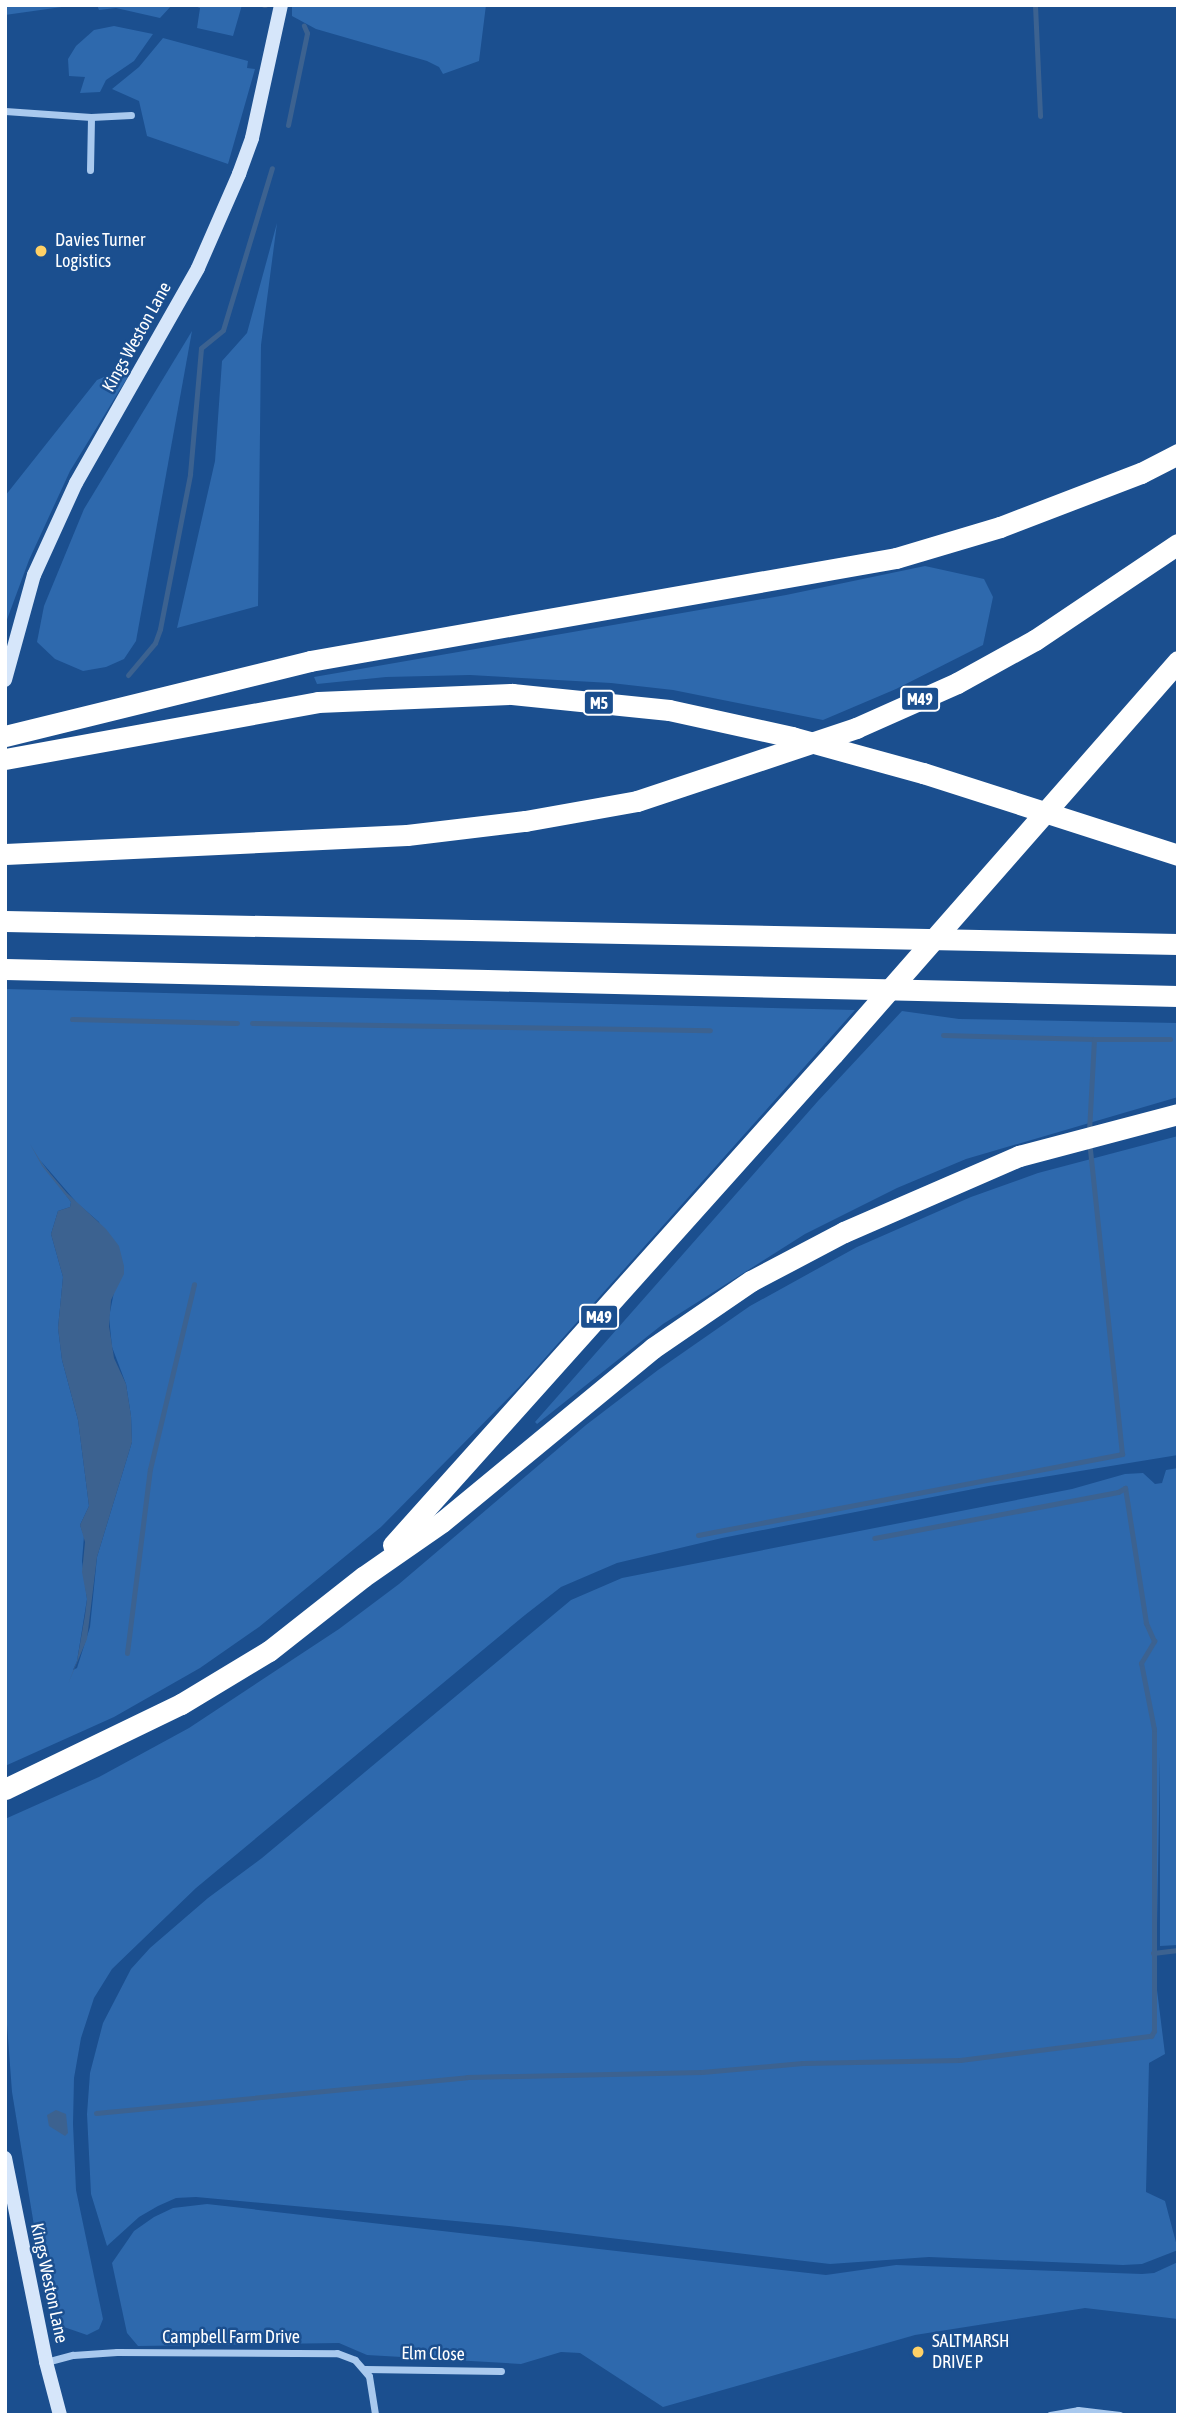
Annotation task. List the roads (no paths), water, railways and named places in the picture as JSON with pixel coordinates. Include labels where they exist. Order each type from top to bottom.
[{"type":"highway","points":[[5,736],[310,661],[896,558],[1000,527],[1141,473],[1178,454]]},
{"type":"highway","name":"M49","points":[[5,854],[407,835],[525,821],[637,801],[856,728],[957,683],[1035,640],[1178,544]]},
{"type":"highway","name":"M49","points":[[5,1789],[192,1697],[270,1651],[363,1577],[454,1480],[1178,661]]},
{"type":"highway","name":"M5","points":[[5,759],[318,702],[512,694],[669,710],[792,737],[923,773],[1178,856]]},
{"type":"highway","points":[[5,921],[1178,944]]},
{"type":"highway","points":[[5,969],[1178,996]]},
{"type":"highway","points":[[363,1577],[442,1522],[653,1348],[751,1281],[844,1232],[1019,1156],[1178,1114]]},
{"type":"street","name":"Kings Weston Lane","points":[[5,680],[34,575],[76,483],[198,268],[239,174],[253,138],[281,5]]},
{"type":"street","points":[[5,111],[91,117],[131,115]]},
{"type":"street","points":[[90,170],[91,117]]},
{"type":"street","name":"Kings Weston Lane","points":[[5,2158],[46,2362],[60,2415]]},
{"type":"street","name":"Campbell Farm Drive","points":[[46,2362],[73,2356],[117,2352],[337,2353],[351,2358],[365,2369]]},
{"type":"street","points":[[365,2369],[370,2382],[375,2415]]},
{"type":"street","name":"Elm Close","points":[[365,2369],[501,2371]]},
{"type":"street","points":[[1050,2415],[1078,2410],[1120,2415]]},
{"type":"waterway","points":[[1035,5],[1040,116]]},
{"type":"waterway","points":[[288,125],[307,33],[304,26]]},
{"type":"waterway","points":[[128,675],[155,643],[160,629],[190,474],[201,348],[223,330],[272,168]]},
{"type":"waterway","points":[[72,1019],[237,1023]]},
{"type":"waterway","points":[[252,1023],[710,1030]]},
{"type":"waterway","points":[[943,1035],[1094,1039],[1089,1132]]},
{"type":"waterway","points":[[1094,1039],[1170,1039]]},
{"type":"waterway","points":[[698,1535],[1122,1454],[1089,1142]]},
{"type":"waterway","points":[[127,1653],[150,1469],[194,1284]]},
{"type":"waterway","points":[[96,2113],[467,2077],[702,2072],[803,2063],[960,2060],[1151,2036],[1154,2031],[1154,1729],[1141,1663],[1154,1641],[1146,1623],[1125,1488],[1118,1492],[874,1538]]},
{"type":"waterway","points":[[1153,1953],[1178,1950]]},
{"type":"place","name":"Davies Turner Logistics","points":[[41,251]]},
{"type":"place","name":"SALTMARSH DRIVE P","points":[[918,2352]]}]
